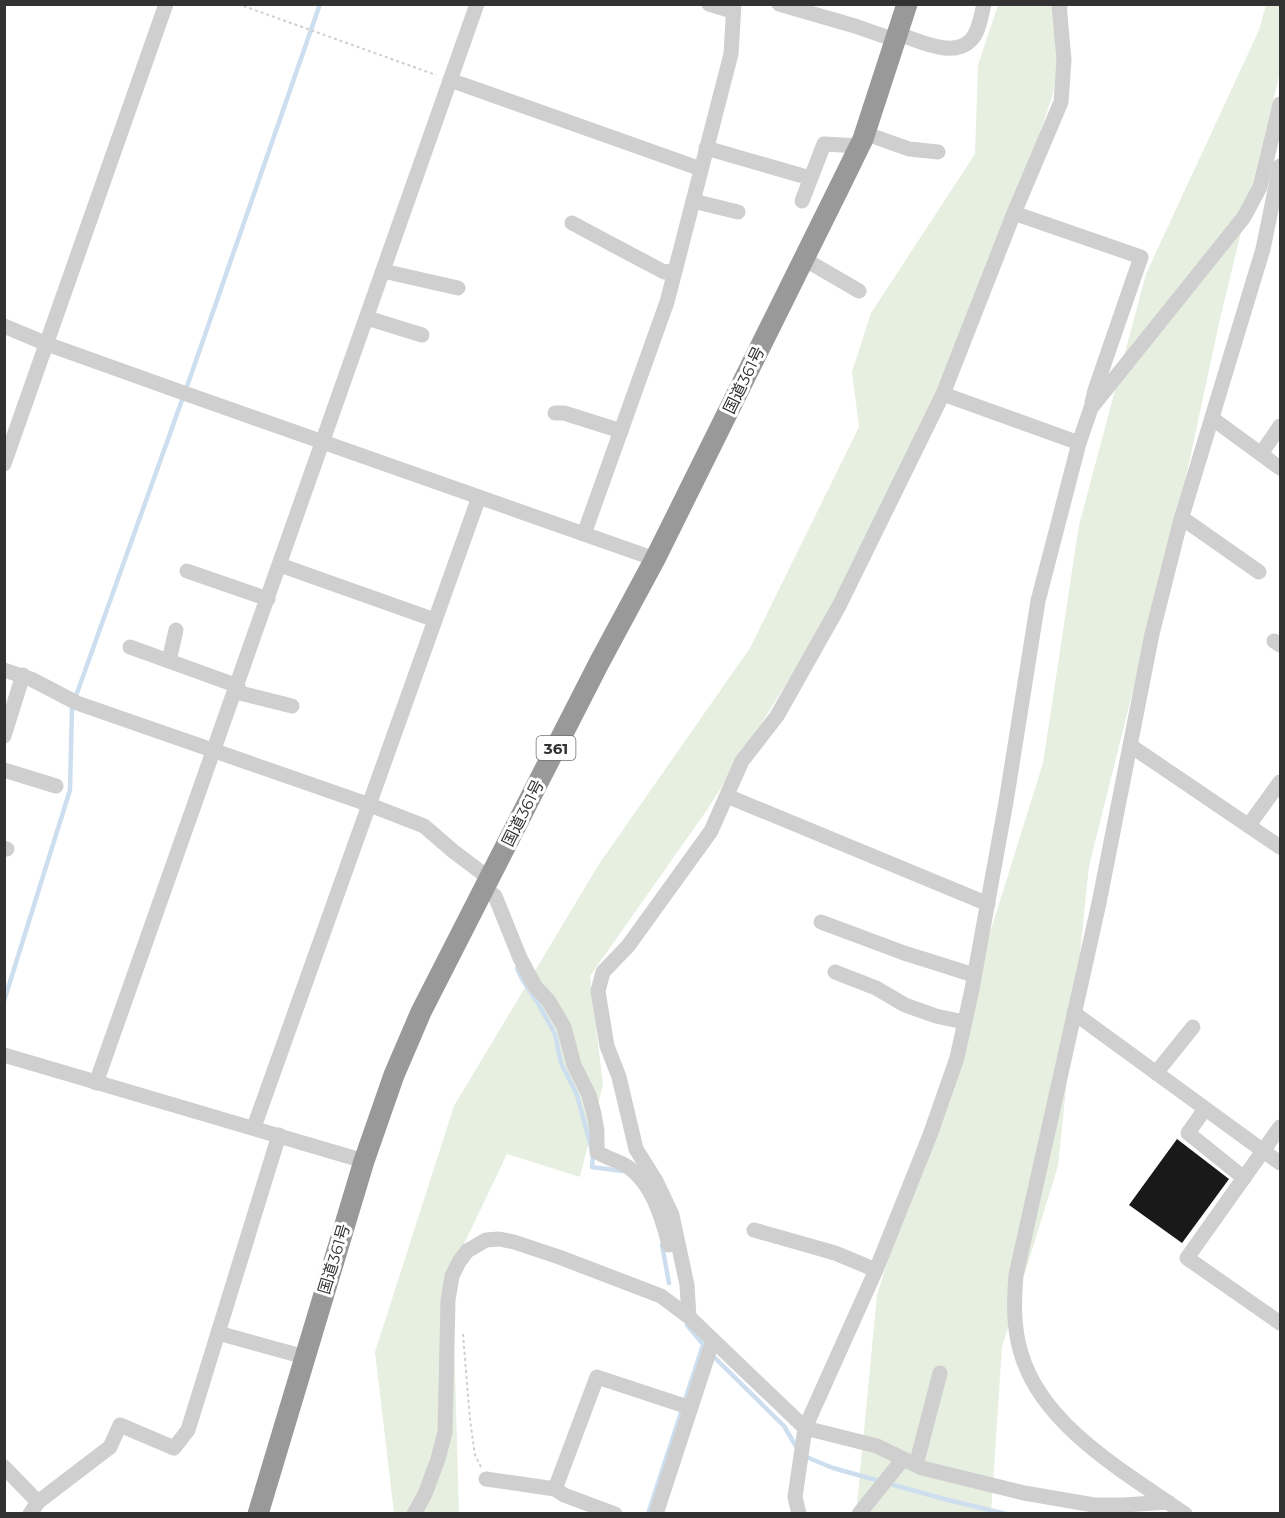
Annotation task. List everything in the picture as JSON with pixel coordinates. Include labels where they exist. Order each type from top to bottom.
[{"type":"highway","name":"国道361号","points":[[258,1514],[364,1161],[394,1075],[421,1012],[599,663],[655,559],[862,139],[908,4]]},
{"type":"street","points":[[4,464],[166,4]]},
{"type":"street","points":[[96,1083],[477,4]]},
{"type":"street","points":[[584,534],[667,302],[731,54],[733,8],[709,4]]},
{"type":"street","points":[[779,4],[834,21],[945,48],[959,47],[971,40],[979,24],[984,4]]},
{"type":"street","points":[[689,1317],[687,1285],[672,1215],[656,1181],[636,1149],[619,1077],[607,1046],[598,992],[603,972],[628,946],[711,831],[742,761],[777,716],[839,606],[943,394],[1014,213],[1061,102],[1064,60],[1059,4]]},
{"type":"street","points":[[450,80],[701,169]]},
{"type":"street","points":[[1091,408],[1244,217],[1260,187],[1281,104]]},
{"type":"street","points":[[802,201],[824,144],[862,139],[909,149],[938,152]]},
{"type":"street","points":[[706,148],[810,178]]},
{"type":"street","points":[[1185,1514],[1087,1444],[1050,1409],[1031,1381],[1020,1352],[1014,1314],[1016,1275],[1099,903],[1152,634],[1182,518],[1263,249],[1281,166]]},
{"type":"street","points":[[693,201],[738,213]]},
{"type":"street","points":[[799,1514],[795,1497],[805,1428],[876,1270],[930,1135],[957,1058],[988,904],[1038,601],[1079,443],[1141,257],[1014,213]]},
{"type":"street","points":[[572,223],[664,272],[675,272]]},
{"type":"street","points":[[804,259],[859,291]]},
{"type":"street","points":[[383,271],[458,288]]},
{"type":"street","points":[[367,318],[422,335]]},
{"type":"street","points":[[4,326],[47,344],[655,559]]},
{"type":"street","points":[[943,394],[1079,443]]},
{"type":"street","points":[[555,413],[621,431]]},
{"type":"street","points":[[1213,419],[1281,468]]},
{"type":"street","points":[[1261,454],[1281,426]]},
{"type":"street","points":[[254,1127],[479,497]]},
{"type":"street","points":[[1182,518],[1259,572]]},
{"type":"street","points":[[280,565],[435,620]]},
{"type":"street","points":[[186,571],[268,599]]},
{"type":"street","points":[[170,661],[176,630]]},
{"type":"street","points":[[130,647],[237,689],[292,706]]},
{"type":"street","points":[[4,670],[23,675],[74,701],[212,755],[424,826],[453,851],[487,884],[495,896],[520,958],[564,1027],[574,1065],[589,1095],[597,1131],[597,1152],[625,1165],[644,1183],[663,1221],[689,1317]]},
{"type":"street","points":[[4,736],[23,675]]},
{"type":"street","points":[[1131,746],[1281,847]]},
{"type":"street","points":[[4,770],[56,786]]},
{"type":"street","points":[[1249,825],[1281,782]]},
{"type":"street","points":[[727,796],[988,904]]},
{"type":"street","points":[[821,922],[904,953],[974,975]]},
{"type":"street","points":[[836,972],[876,988],[905,1005],[936,1016],[964,1022]]},
{"type":"street","points":[[1074,1013],[1281,1163]]},
{"type":"street","points":[[1156,1073],[1193,1027]]},
{"type":"street","points":[[4,1055],[364,1161]]},
{"type":"street","points":[[1205,1109],[1188,1133],[1244,1178]]},
{"type":"street","points":[[1281,1127],[1188,1258],[1281,1323]]},
{"type":"street","points":[[4,1467],[34,1508],[110,1447],[120,1425],[174,1448],[188,1430],[279,1135]]},
{"type":"street","points":[[754,1230],[835,1253],[876,1270]]},
{"type":"street","points":[[414,1514],[425,1494],[445,1432],[448,1300],[452,1276],[467,1251],[486,1240],[499,1239],[514,1242],[661,1296],[689,1317],[805,1428],[877,1446],[910,1462],[1024,1493],[1094,1505],[1168,1502]]},
{"type":"street","points":[[219,1333],[305,1357]]},
{"type":"street","points":[[656,1514],[713,1340]]},
{"type":"street","points":[[859,1514],[910,1462],[940,1373]]},
{"type":"street","points":[[555,1489],[597,1377],[691,1408]]},
{"type":"street","points":[[490,1480],[555,1489],[564,1495],[611,1513]]},
{"type":"path","points":[[238,4],[450,80]]},
{"type":"path","points":[[463,1334],[475,1455],[490,1480]]},
{"type":"shaded area","points":[[998,5],[1068,5],[1053,94],[996,264],[883,530],[707,810],[590,976],[603,1085],[580,1177],[507,1154],[452,1269],[459,1513],[394,1513],[375,1352],[454,1106],[599,864],[750,648],[859,427],[852,372],[871,313],[975,154],[978,65]]},
{"type":"shaded area","points":[[1266,5],[1280,5],[1280,72],[1220,319],[1183,491],[1089,866],[1058,1166],[1002,1347],[991,1513],[856,1514],[877,1295],[1043,763],[1079,525],[1146,274],[1259,30]]},
{"type":"building","points":[[1177,1139],[1229,1179],[1182,1243],[1129,1205]]},
{"type":"waterway","points":[[4,1001],[70,790],[72,707],[320,4]]},
{"type":"waterway","points":[[517,968],[555,1034],[561,1063],[577,1095],[593,1154],[592,1167],[622,1171]]},
{"type":"waterway","points":[[662,1245],[669,1283]]},
{"type":"waterway","points":[[687,1325],[707,1349]]},
{"type":"waterway","points":[[648,1514],[703,1345]]},
{"type":"waterway","points":[[712,1355],[784,1426],[797,1448]]},
{"type":"waterway","points":[[804,1456],[833,1468],[1006,1514]]}]
